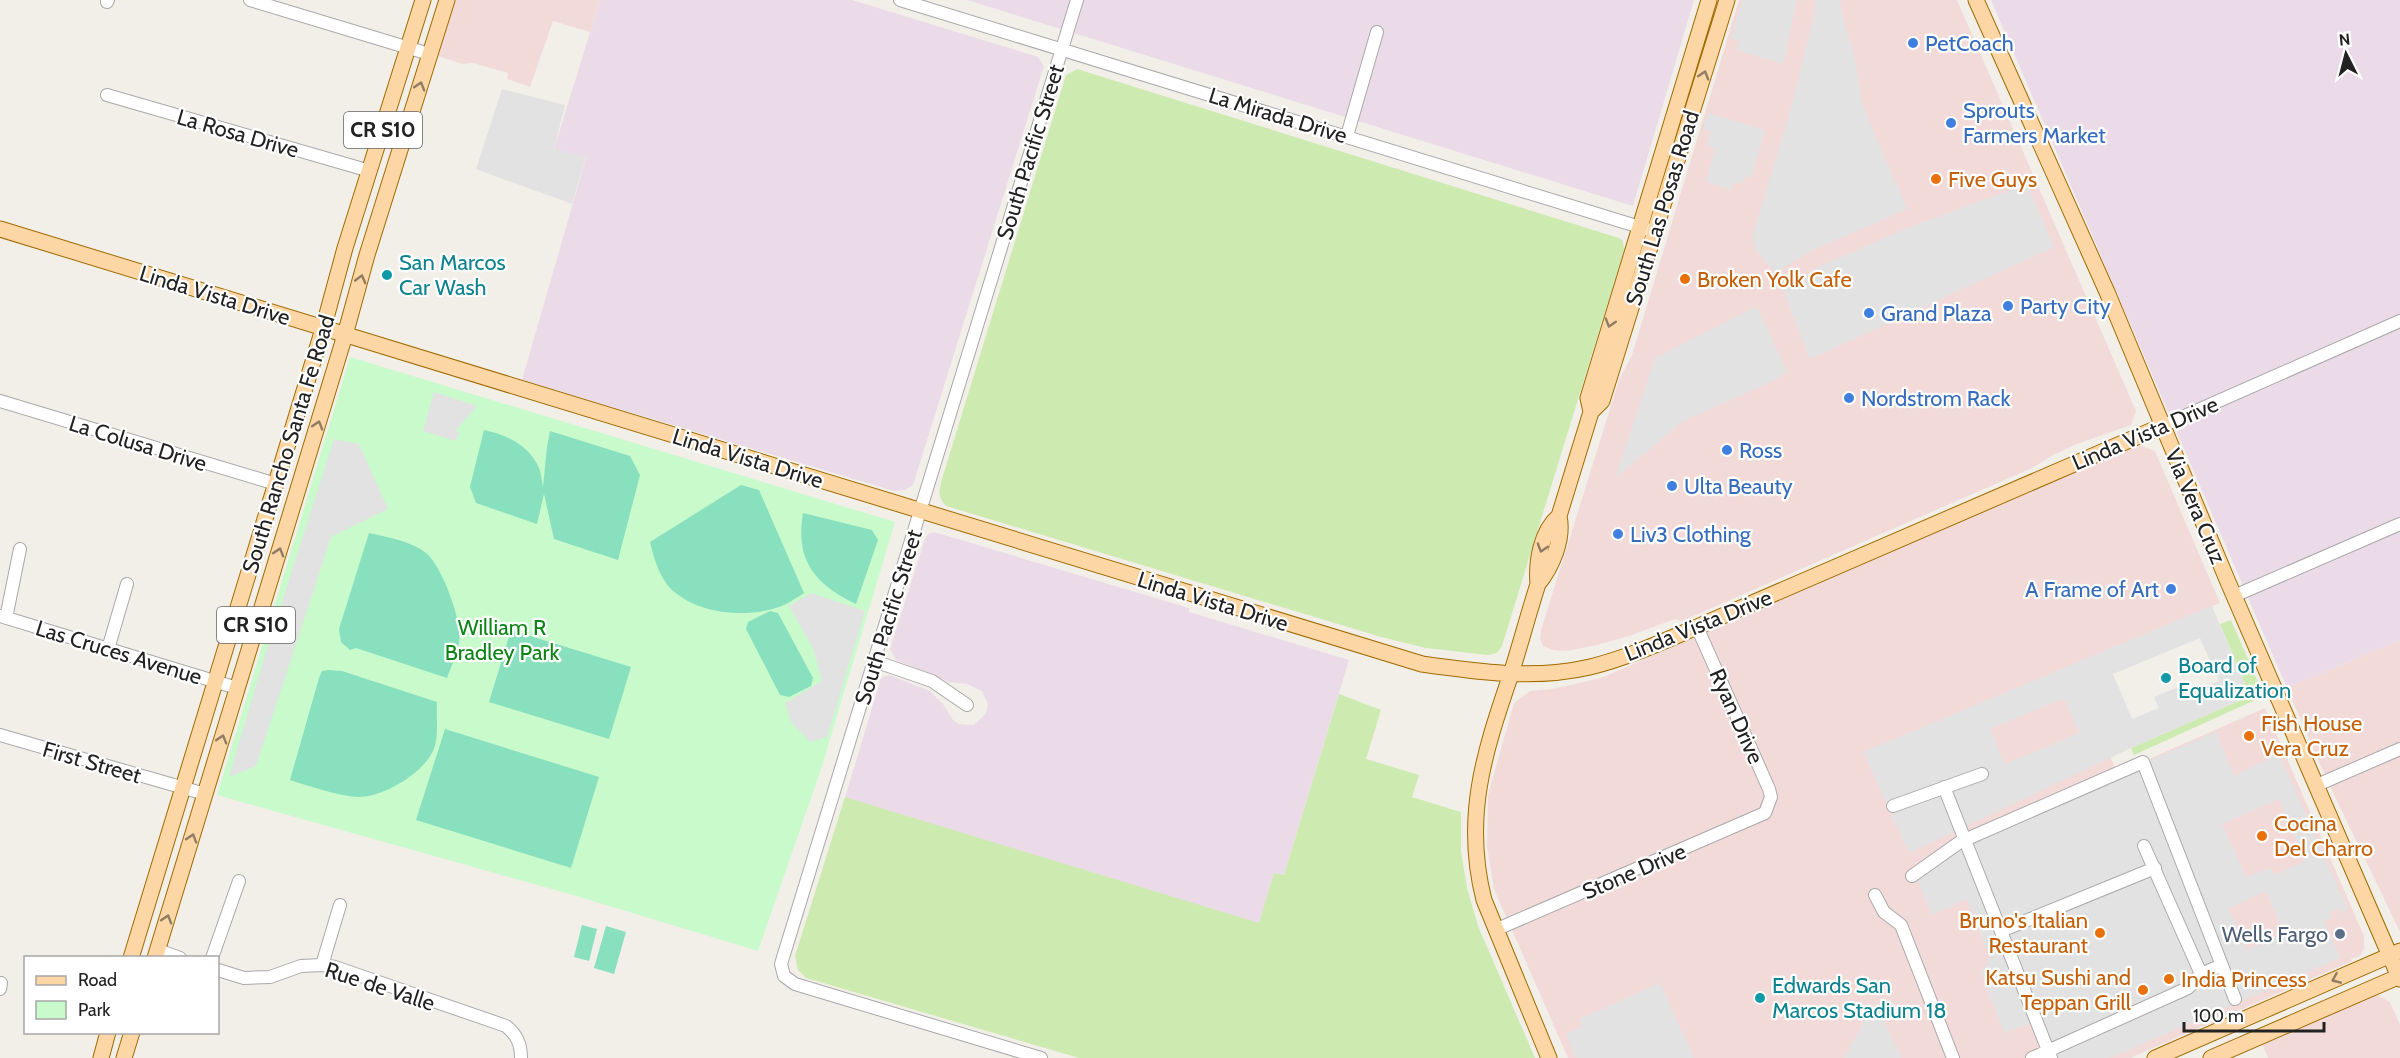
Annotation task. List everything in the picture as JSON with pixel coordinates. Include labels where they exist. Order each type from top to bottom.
[{"type":"main road","name":"South Rancho Santa Fe Road","points":[[131,956],[423,0]]},
{"type":"main road","name":"South Rancho Santa Fe Road","points":[[156,954],[345,335],[367,255],[447,0]]},
{"type":"main road","name":"South Las Posas Road","points":[[1591,412],[1588,398],[1709,0]]},
{"type":"main road","name":"South Las Posas Road","points":[[1549,1058],[1496,930],[1478,873],[1474,834],[1476,801],[1486,749],[1538,584],[1550,570],[1562,528],[1559,516],[1591,412],[1602,401],[1727,0]]},
{"type":"main road","name":"Via Vera Cruz","points":[[1976,0],[2107,292],[2234,596],[2317,785],[2395,954],[2400,977]]},
{"type":"main road","name":"Linda Vista Drive","points":[[0,229],[1422,664],[1511,675],[1589,667],[1630,654],[2162,426]]},
{"type":"main road","points":[[2155,1058],[2395,954]]},
{"type":"main road","points":[[2211,1058],[2400,977]]},
{"type":"main road","points":[[101,1058],[107,1034]]},
{"type":"main road","points":[[124,1058],[131,1034]]},
{"type":"street","points":[[250,0],[429,54]]},
{"type":"street","name":"La Mirada Drive","points":[[900,0],[1656,232]]},
{"type":"street","name":"South Pacific Street","points":[[1041,1058],[795,984],[784,976],[781,964],[1077,0]]},
{"type":"street","points":[[1347,136],[1377,32]]},
{"type":"street","name":"La Rosa Drive","points":[[107,95],[370,171]]},
{"type":"street","name":"Linda Vista Drive","points":[[2162,426],[2400,321]]},
{"type":"street","name":"La Colusa Drive","points":[[0,401],[276,484]]},
{"type":"street","points":[[2234,596],[2400,524]]},
{"type":"street","points":[[3,617],[20,549]]},
{"type":"street","points":[[108,649],[126,584]]},
{"type":"street","name":"Las Cruces Avenue","points":[[3,617],[237,688]]},
{"type":"street","name":"Ryan Drive","points":[[1697,627],[1769,789],[1771,797],[1769,806]]},
{"type":"street","points":[[874,661],[932,681],[967,705]]},
{"type":"street","name":"First Street","points":[[0,735],[205,794]]},
{"type":"street","points":[[2317,785],[2400,748]]},
{"type":"street","points":[[1912,876],[1965,840],[2143,762],[2235,999]]},
{"type":"street","points":[[1893,806],[1982,774]]},
{"type":"street","points":[[1944,787],[2049,1054]]},
{"type":"street","name":"Stone Drive","points":[[1496,930],[1757,818],[1765,813],[1769,806]]},
{"type":"street","points":[[2144,846],[2201,974]]},
{"type":"street","points":[[2001,931],[2155,868]]},
{"type":"street","points":[[212,956],[239,881]]},
{"type":"street","points":[[1875,895],[1884,912],[1901,926],[1953,1058]]},
{"type":"street","points":[[322,965],[340,905]]},
{"type":"street","points":[[156,954],[172,956]]},
{"type":"street","points":[[2032,1058],[2049,1054],[2188,988],[2201,974],[2222,965]]},
{"type":"street","name":"Rue de Valle","points":[[219,970],[244,978],[270,976],[301,966],[335,967],[506,1026],[514,1032],[521,1047],[521,1058]]},
{"type":"shaded area","points":[[454,0],[600,0],[590,32],[553,21],[530,87],[507,79],[508,73],[473,63],[463,64],[438,56]]},
{"type":"shaded area","points":[[600,0],[852,0],[1038,57],[1044,66],[913,485],[905,490],[894,491],[522,380],[586,158],[554,149]]},
{"type":"shaded area","points":[[967,0],[1694,0],[1633,206]]},
{"type":"shaded area","name":"Grand Plaza","points":[[1739,0],[1957,0],[2136,411],[2131,425],[2077,444],[2032,468],[1682,621],[1675,619],[1597,645],[1566,651],[1553,650],[1543,646],[1540,639],[1541,630],[1619,380],[1632,355]]},
{"type":"shaded area","points":[[1742,0],[1797,0],[1783,64],[1736,50],[1739,41],[1731,38]]},
{"type":"shaded area","points":[[1815,0],[1840,0],[1853,51],[1863,107],[1907,209],[1811,251],[1775,273],[1755,249],[1753,234],[1791,109],[1814,15]]},
{"type":"shaded area","points":[[1991,0],[2400,0],[2400,640],[2287,688]]},
{"type":"shaded area","points":[[502,89],[565,105],[554,149],[586,157],[572,204],[476,169]]},
{"type":"shaded area","points":[[1708,113],[1765,130],[1751,178],[1744,176],[1742,184],[1734,182],[1731,190],[1706,182],[1715,148],[1707,145],[1711,132],[1703,129]]},
{"type":"shaded area","points":[[2027,184],[2054,247],[1810,359],[1783,290],[1820,266],[1910,227]]},
{"type":"shaded area","points":[[1757,306],[1787,372],[1773,381],[1683,421],[1615,478],[1655,358]]},
{"type":"shaded area","points":[[434,392],[477,406],[456,430],[459,433],[456,441],[423,431]]},
{"type":"shaded area","points":[[334,439],[359,444],[388,509],[331,537],[256,766],[229,777],[261,668]]},
{"type":"shaded area","points":[[2139,445],[2155,451],[2220,603],[2074,664],[2117,773],[2265,708],[2364,936],[2364,949],[2360,956],[2130,1058],[1568,1058],[1494,889],[1487,846],[1488,795],[1514,703],[1530,691],[1552,689],[1601,678]]},
{"type":"shaded area","points":[[934,532],[1189,608],[1189,612],[1349,660],[1284,875],[1274,873],[1259,924],[845,798],[881,678],[889,675],[930,691],[943,704],[953,720],[959,724],[974,725],[986,713],[988,704],[982,691],[967,684],[949,682],[896,660],[890,649],[925,539],[928,534]]},
{"type":"shaded area","points":[[811,593],[865,611],[827,737],[810,742],[791,722],[785,703],[822,681],[813,648],[789,606]]},
{"type":"shaded area","points":[[2212,606],[2250,696],[2131,748],[1909,853],[1863,752]],"holes":[[[2200,638],[2219,681],[2190,693],[2186,684],[2154,697],[2159,708],[2132,719],[2113,674]],[[2064,698],[2079,733],[2005,764],[1990,729]]]},
{"type":"shaded area","points":[[2400,640],[2400,932],[2327,780],[2287,688]]},
{"type":"shaded area","points":[[2216,732],[2234,776],[2279,754],[2348,910],[2341,913],[2338,908],[2329,913],[2331,918],[2324,921],[2340,958],[2110,1058],[2046,1058],[2032,1024],[2004,1033],[1981,972],[1990,958],[1967,899],[1932,915],[1914,872],[1934,853]],"holes":[[[2279,799],[2304,858],[2303,862],[2274,875],[2270,868],[2246,877],[2222,824]],[[2266,891],[2283,931],[2281,935],[2246,950],[2229,908]]]},
{"type":"shaded area","points":[[1660,983],[1694,1058],[1576,1058],[1566,1034],[1583,1026],[1579,1019]]},
{"type":"shaded area","points":[[2378,995],[2390,1002],[2400,1025],[2400,1058],[2268,1058],[2262,1043],[2363,999]]},
{"type":"shaded area","points":[[1876,1003],[1901,1058],[1844,1058],[1873,1005]]},
{"type":"green space","points":[[1077,69],[1623,241],[1624,250],[1502,646],[1497,653],[1488,655],[1426,648],[1381,637],[946,506],[943,502],[939,493],[942,479],[1066,75]]},
{"type":"green space","name":"William R Bradley Park","points":[[350,357],[895,522],[821,769],[758,951],[573,895],[217,795]]},
{"type":"green space","points":[[484,430],[509,438],[523,447],[539,468],[543,487],[550,431],[630,456],[640,475],[618,560],[554,539],[544,494],[537,524],[476,503],[470,487]]},
{"type":"green space","points":[[741,485],[759,490],[804,593],[779,607],[753,613],[710,610],[684,599],[668,586],[658,568],[650,542]]},
{"type":"green space","points":[[803,513],[872,530],[878,540],[856,604],[829,588],[811,569],[802,545]]},
{"type":"green space","points":[[369,533],[399,540],[420,549],[432,560],[445,582],[455,609],[459,634],[458,647],[447,678],[356,648],[350,650],[341,642],[339,629]]},
{"type":"green space","points":[[770,611],[778,613],[813,678],[811,686],[789,697],[780,695],[746,629],[748,622]]},
{"type":"green space","points":[[2231,620],[2264,696],[2134,755],[2131,748],[2250,696],[2220,624]]},
{"type":"green space","points":[[511,630],[631,667],[609,739],[489,702]]},
{"type":"green space","points":[[322,671],[342,671],[437,702],[436,744],[422,767],[391,788],[358,797],[334,793],[290,780],[319,678]]},
{"type":"green space","points":[[1339,694],[1381,710],[1366,759],[1419,775],[1412,797],[1461,812],[1461,851],[1467,888],[1478,926],[1535,1058],[1079,1058],[806,978],[798,970],[795,956],[845,797],[1259,923],[1274,873],[1284,875]]},
{"type":"green space","points":[[445,729],[599,777],[571,868],[416,820]]},
{"type":"green space","points":[[582,925],[597,929],[589,961],[574,957]]},
{"type":"green space","points":[[606,926],[626,932],[614,974],[594,968]]},
{"type":"place","name":"PetCoach","points":[[1913,43]]},
{"type":"place","name":"Sprouts Farmers Market","points":[[1951,123]]},
{"type":"place","name":"Five Guys","points":[[1936,179]]},
{"type":"place","name":"San Marcos Car Wash","points":[[387,275]]},
{"type":"place","name":"Broken Yolk Cafe","points":[[1685,279]]},
{"type":"place","name":"Party City","points":[[2008,306]]},
{"type":"place","name":"Grand Plaza","points":[[1869,313]]},
{"type":"place","name":"Nordstrom Rack","points":[[1849,398]]},
{"type":"place","name":"Ross","points":[[1727,450]]},
{"type":"place","name":"Ulta Beauty","points":[[1672,486]]},
{"type":"place","name":"Liv3 Clothing","points":[[1618,534]]},
{"type":"place","name":"A Frame of Art","points":[[2171,589]]},
{"type":"place","name":"Board of Equalization","points":[[2166,678]]},
{"type":"place","name":"Fish House Vera Cruz","points":[[2249,736]]},
{"type":"place","name":"Cocina Del Charro","points":[[2262,836]]},
{"type":"place","name":"Bruno's Italian Restaurant","points":[[2100,933]]},
{"type":"place","name":"Wells Fargo","points":[[2340,934]]},
{"type":"place","name":"India Princess","points":[[2169,979]]},
{"type":"place","name":"Katsu Sushi and Teppan Grill","points":[[2143,990]]},
{"type":"place","name":"Edwards San Marcos Stadium 18","points":[[1760,998]]}]
